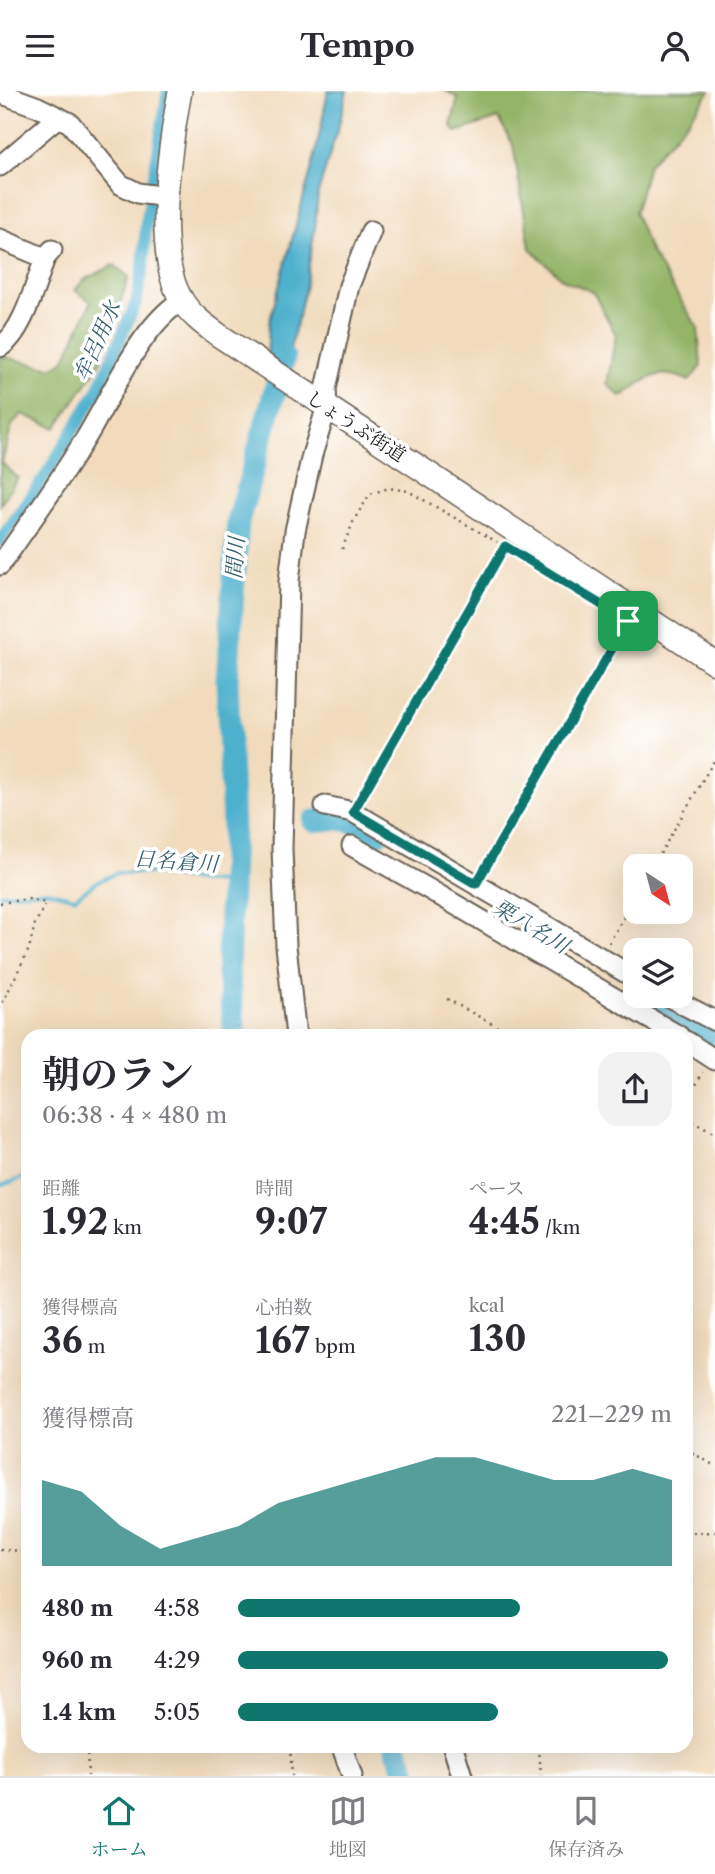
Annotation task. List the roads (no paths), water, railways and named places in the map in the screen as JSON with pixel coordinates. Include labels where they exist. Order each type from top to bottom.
[{"type":"main road","name":"しょうぶ街道","points":[[180,91],[166,197],[166,254],[171,279],[191,313],[220,337],[715,663]]},
{"type":"street","points":[[0,93],[58,117],[78,130],[120,184],[138,193],[166,197]]},
{"type":"street","points":[[0,166],[58,117]]},
{"type":"street","points":[[295,1029],[286,946],[282,849],[289,581],[295,531],[349,286],[371,231]]},
{"type":"street","points":[[0,239],[49,254],[22,319],[5,345],[0,348]]},
{"type":"street","points":[[0,565],[72,460],[142,340],[166,310],[181,300]]},
{"type":"street","points":[[325,806],[353,812],[623,971]]},
{"type":"street","points":[[352,846],[667,1029]]},
{"type":"street","points":[[690,1008],[715,1021]]},
{"type":"street","points":[[693,1046],[713,1059]]},
{"type":"street","points":[[344,1753],[352,1776]]},
{"type":"street","points":[[455,1753],[462,1776]]},
{"type":"water","points":[[328,91],[347,91],[318,193],[305,289],[285,369],[267,358],[269,323],[316,152]]},
{"type":"waterway","name":"牟呂用水","points":[[0,540],[44,478],[98,390],[136,303],[168,91]]},
{"type":"waterway","name":"間川","points":[[234,1029],[228,973],[233,827],[227,681],[238,522],[284,358]]},
{"type":"waterway","name":"栗八名川","points":[[314,821],[347,820],[378,834]]},
{"type":"waterway","name":"日名倉川","points":[[0,894],[47,891],[75,898],[97,882],[117,873],[157,873],[199,882],[231,881]]},
{"type":"waterway","name":"栗八名川","points":[[667,1008],[715,1037]]},
{"type":"waterway","points":[[0,1186],[21,1178]]},
{"type":"waterway","name":"間川","points":[[398,1753],[407,1776]]}]
